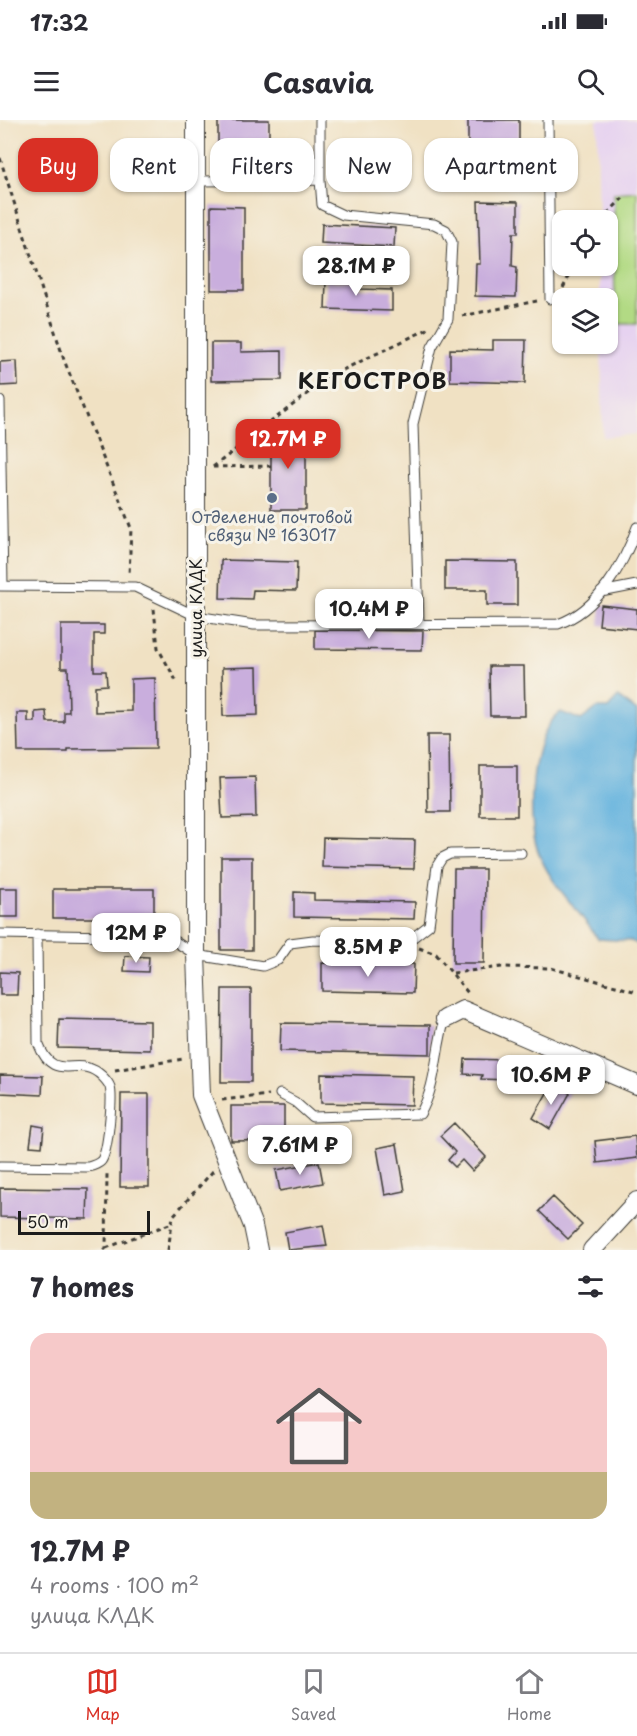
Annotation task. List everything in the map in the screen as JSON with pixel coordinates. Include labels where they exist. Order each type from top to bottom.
[{"type":"street","name":"улица КЛДК","points":[[196,120],[196,138]]},
{"type":"street","name":"улица КЛДК","points":[[195,192],[196,955],[202,1098]]},
{"type":"street","points":[[445,1019],[463,1010],[475,1014],[637,1085]]},
{"type":"street","points":[[202,1098],[254,1226],[258,1250]]},
{"type":"street","points":[[592,1250],[637,1201]]},
{"type":"lane","points":[[320,120],[322,205],[343,215],[434,224],[446,230],[452,242],[448,319],[432,347],[412,424],[419,623]]},
{"type":"lane","points":[[548,120],[550,299]]},
{"type":"lane","points":[[198,181],[320,180]]},
{"type":"lane","points":[[0,401],[2,586],[135,587],[196,616],[254,625],[558,624],[572,619],[587,608],[601,592],[627,556],[637,527]]},
{"type":"lane","points":[[601,592],[637,585]]},
{"type":"lane","points":[[0,934],[168,937],[196,955],[263,966],[278,960],[290,943],[313,940],[406,943],[429,925],[437,866],[442,858],[450,854],[521,853]]},
{"type":"lane","points":[[0,1166],[88,1167],[100,1161],[107,1148],[110,1087],[99,1073],[90,1067],[54,1066],[44,1059],[38,1043],[37,934]]},
{"type":"lane","points":[[280,1094],[295,1102],[312,1117],[420,1114],[430,1097],[438,1041],[445,1019]]},
{"type":"path","points":[[0,158],[64,360],[131,528],[128,587]]},
{"type":"path","points":[[611,210],[623,198]]},
{"type":"path","points":[[213,467],[330,376],[448,319],[550,299]]},
{"type":"path","points":[[195,467],[271,466]]},
{"type":"path","points":[[152,595],[158,648],[180,687]]},
{"type":"path","points":[[406,943],[436,954],[467,990],[475,1014]]},
{"type":"path","points":[[453,974],[502,967],[551,968],[637,992]]},
{"type":"path","points":[[99,1073],[185,1058]]},
{"type":"path","points":[[202,1098],[280,1094]]},
{"type":"path","points":[[107,1148],[105,1249],[172,1223]]},
{"type":"path","points":[[168,1250],[174,1216],[226,1157]]},
{"type":"shaded area","points":[[597,120],[637,120],[637,434],[603,437],[601,354],[618,354],[618,288],[600,288],[600,276],[618,276],[618,210],[599,210]]},
{"type":"green space","points":[[637,191],[637,324],[618,324],[618,288],[615,288],[615,276],[618,276],[618,210],[614,210],[614,193]]},
{"type":"water","points":[[618,697],[637,711],[637,944],[631,941],[598,939],[557,886],[543,863],[534,837],[532,819],[533,777],[537,756],[551,722],[561,712],[581,720],[597,708],[608,708]]},
{"type":"building","points":[[218,120],[269,120],[269,138],[218,138]]},
{"type":"building","points":[[468,120],[519,120],[519,138],[468,138]]},
{"type":"building","points":[[478,201],[518,202],[518,233],[513,233],[512,266],[517,267],[516,297],[475,296],[476,264],[480,264]]},
{"type":"building","points":[[211,206],[244,207],[244,290],[211,290]]},
{"type":"building","points":[[322,224],[395,228],[394,247],[321,243]]},
{"type":"building","points":[[326,281],[360,282],[360,289],[392,290],[392,311],[325,309]]},
{"type":"building","points":[[493,340],[526,340],[525,383],[450,381],[450,349],[493,350]]},
{"type":"building","points":[[211,343],[241,343],[241,352],[282,351],[282,380],[211,381]]},
{"type":"building","points":[[17,361],[18,385],[0,386],[0,362]]},
{"type":"building","points":[[271,431],[306,431],[306,510],[271,510]]},
{"type":"building","points":[[221,560],[297,562],[296,591],[253,590],[252,599],[220,598]]},
{"type":"building","points":[[445,561],[517,562],[517,605],[487,605],[487,590],[445,590]]},
{"type":"building","points":[[601,605],[637,609],[637,629],[599,625]]},
{"type":"building","points":[[61,625],[104,625],[104,634],[94,634],[94,671],[106,671],[107,685],[95,686],[95,712],[131,711],[131,679],[155,678],[156,748],[18,752],[17,713],[28,713],[28,722],[35,722],[35,712],[46,711],[47,722],[64,722],[64,712],[69,712],[68,668],[61,668]]},
{"type":"building","points":[[315,630],[423,631],[422,650],[315,649]]},
{"type":"building","points":[[489,666],[524,666],[525,716],[490,716]]},
{"type":"building","points":[[257,667],[258,715],[223,716],[222,668]]},
{"type":"building","points":[[427,735],[449,735],[450,812],[428,812]]},
{"type":"building","points":[[480,766],[517,766],[517,816],[480,816]]},
{"type":"building","points":[[255,777],[256,817],[222,818],[220,778]]},
{"type":"building","points":[[323,838],[415,840],[414,869],[322,867]]},
{"type":"building","points":[[221,857],[252,857],[252,950],[221,950]]},
{"type":"building","points":[[454,869],[485,869],[484,963],[453,963]]},
{"type":"building","points":[[0,888],[18,888],[18,917],[0,917]]},
{"type":"building","points":[[53,889],[154,889],[154,918],[53,918]]},
{"type":"building","points":[[294,892],[314,893],[314,900],[415,902],[414,919],[294,917]]},
{"type":"building","points":[[125,956],[149,957],[148,972],[124,971]]},
{"type":"building","points":[[322,963],[414,964],[413,993],[322,991]]},
{"type":"building","points":[[0,972],[18,973],[17,995],[0,995]]},
{"type":"building","points":[[222,989],[251,989],[251,1082],[221,1082]]},
{"type":"building","points":[[59,1019],[150,1021],[150,1050],[58,1048]]},
{"type":"building","points":[[281,1023],[430,1025],[430,1054],[280,1051]]},
{"type":"building","points":[[465,1059],[508,1060],[508,1080],[481,1079],[482,1075],[464,1074]]},
{"type":"building","points":[[321,1074],[413,1076],[412,1105],[321,1103]]},
{"type":"building","points":[[0,1075],[43,1076],[42,1095],[0,1093]]},
{"type":"building","points":[[552,1084],[570,1093],[550,1129],[533,1118]]},
{"type":"building","points":[[121,1094],[149,1094],[149,1187],[120,1187]]},
{"type":"building","points":[[231,1106],[284,1106],[284,1140],[231,1141]]},
{"type":"building","points":[[454,1123],[486,1157],[472,1171],[462,1160],[455,1167],[448,1160],[455,1152],[440,1136]]},
{"type":"building","points":[[33,1125],[44,1127],[42,1147],[30,1146]]},
{"type":"building","points":[[635,1136],[637,1158],[597,1163],[595,1141]]},
{"type":"building","points":[[397,1144],[405,1191],[385,1195],[377,1148]]},
{"type":"building","points":[[319,1162],[323,1183],[280,1191],[276,1170]]},
{"type":"building","points":[[0,1188],[88,1189],[87,1219],[0,1217]]},
{"type":"building","points":[[553,1197],[582,1225],[568,1239],[539,1211]]},
{"type":"building","points":[[323,1225],[327,1246],[288,1250],[285,1232]]},
{"type":"place","name":"Отделение почтовой связи № 163017","points":[[272,498]]},
{"type":"district","name":"КЕГОСТРОВ","points":[[373,381]]}]
